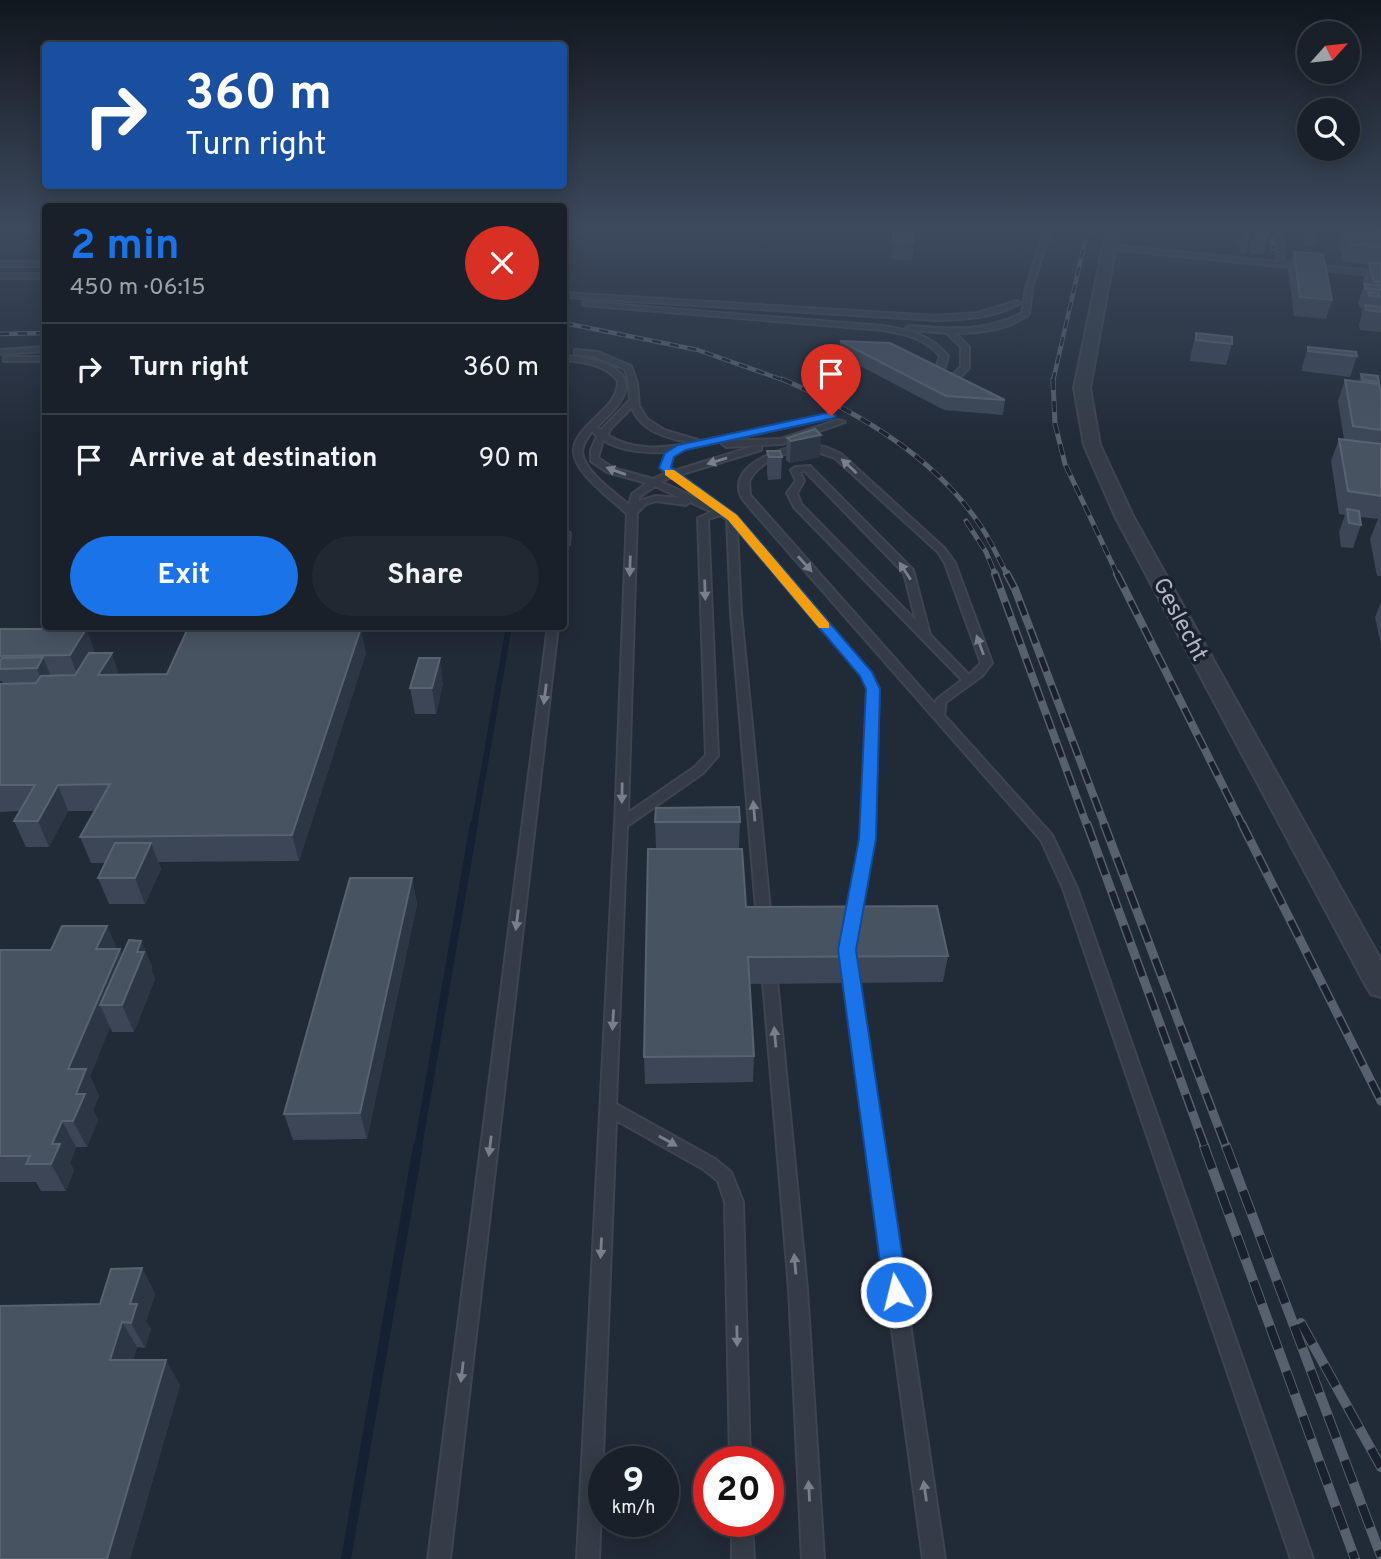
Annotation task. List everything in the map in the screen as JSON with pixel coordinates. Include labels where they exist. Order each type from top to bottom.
[{"type":"street","name":"Geslecht","points":[[1099,301],[1082,388],[1089,433],[1100,466],[1206,671],[1381,986]]},
{"type":"lane","points":[[657,301],[904,316],[967,316],[992,313],[1017,303]]},
{"type":"lane","points":[[567,302],[952,332],[995,328],[1014,321],[1025,314],[1027,301]]},
{"type":"lane","points":[[937,381],[944,356],[941,339],[952,332],[992,319],[1017,303]]},
{"type":"lane","points":[[904,316],[939,325],[952,332],[965,347],[965,368],[946,386]]},
{"type":"lane","points":[[816,322],[910,332],[935,344],[944,356]]},
{"type":"lane","points":[[0,352],[42,349]]},
{"type":"lane","points":[[567,350],[595,354],[628,368],[633,377],[638,413],[650,424],[677,437],[701,442],[739,444],[782,441]]},
{"type":"lane","points":[[0,359],[42,359]]},
{"type":"lane","points":[[567,359],[610,369],[622,381],[621,393],[598,429],[594,459],[610,470],[653,482],[721,513],[731,538],[765,930]]},
{"type":"lane","points":[[632,513],[591,473],[579,458],[578,446],[636,399]]},
{"type":"lane","points":[[598,429],[618,445],[639,450],[682,447],[831,416]]},
{"type":"lane","points":[[588,1559],[632,513],[635,496],[653,482],[671,474],[841,422]]},
{"type":"lane","points":[[939,714],[941,701],[969,681],[987,663],[950,563],[941,551],[838,456],[825,449],[809,446],[761,461],[746,476],[744,491],[753,506],[1047,838],[1070,888],[1302,1559]]},
{"type":"lane","points":[[682,447],[669,455],[665,468],[721,513],[867,675],[873,689],[867,839],[848,944],[934,1559]]},
{"type":"lane","points":[[925,635],[909,572],[807,468],[795,470],[800,481],[792,493],[797,505],[969,681]]},
{"type":"lane","points":[[632,513],[640,504],[661,498],[721,513]]},
{"type":"lane","points":[[621,824],[699,770],[712,756],[703,518],[711,513],[721,513]]},
{"type":"lane","points":[[439,1559],[553,630]]},
{"type":"lane","points":[[768,958],[797,1289],[814,1559]]},
{"type":"lane","points":[[609,1108],[709,1164],[725,1177],[734,1202],[740,1446]]},
{"type":"lane","points":[[742,1537],[743,1559]]},
{"type":"building","points":[[1365,305],[1381,307],[1381,312],[1366,310]]},
{"type":"building","points":[[1196,333],[1232,337],[1232,344],[1196,340]]},
{"type":"building","points":[[840,341],[890,343],[1005,400],[946,396]]},
{"type":"building","points":[[1308,347],[1356,352],[1357,356],[1308,351]]},
{"type":"building","points":[[1361,374],[1378,376],[1379,382],[1363,380]]},
{"type":"building","points":[[1345,380],[1379,384],[1381,430],[1353,426]]},
{"type":"building","points":[[815,429],[821,435],[791,441],[787,438]]},
{"type":"building","points":[[1339,439],[1381,444],[1381,496],[1348,491]]},
{"type":"building","points":[[767,451],[780,451],[782,457],[769,457]]},
{"type":"building","points":[[1347,509],[1359,511],[1361,525],[1349,523]]},
{"type":"building","points":[[0,629],[85,630],[70,655],[0,656]]},
{"type":"building","points":[[187,630],[360,630],[292,835],[80,837],[110,784],[58,785],[38,821],[14,821],[35,785],[0,785],[0,684],[36,683],[41,676],[75,675],[89,653],[112,653],[98,675],[167,674]]},
{"type":"building","points":[[43,657],[37,668],[0,669],[2,658]]},
{"type":"building","points":[[419,658],[440,658],[432,688],[410,688]]},
{"type":"building","points":[[739,807],[740,822],[655,822],[656,808]]},
{"type":"building","points":[[115,843],[151,843],[135,878],[98,878]]},
{"type":"building","points":[[648,849],[742,849],[746,907],[937,906],[948,956],[748,957],[754,1056],[644,1057]]},
{"type":"building","points":[[350,878],[412,878],[360,1113],[284,1114]]},
{"type":"building","points":[[62,926],[107,926],[96,949],[120,949],[68,1069],[86,1069],[76,1094],[85,1094],[73,1121],[62,1121],[52,1144],[60,1144],[51,1164],[26,1164],[30,1156],[0,1156],[0,950],[51,950]]},
{"type":"building","points":[[129,940],[141,941],[137,952],[144,952],[122,1005],[100,1005]]},
{"type":"building","points":[[142,1268],[130,1304],[137,1304],[131,1323],[122,1322],[110,1360],[166,1360],[107,1559],[0,1559],[0,1306],[100,1304],[111,1269]]},
{"type":"waterway","points":[[474,826],[508,630]]},
{"type":"waterway","points":[[418,1147],[474,824]]},
{"type":"waterway","points":[[346,1559],[418,1146]]},
{"type":"railway","points":[[1053,381],[1071,301]]},
{"type":"railway","points":[[567,324],[698,350],[786,381]]},
{"type":"railway","points":[[0,334],[42,333]]},
{"type":"railway","points":[[782,379],[867,422],[919,458],[963,503],[986,534],[1008,576]]},
{"type":"railway","points":[[1053,381],[1055,424],[1065,464],[1118,576]]},
{"type":"railway","points":[[966,521],[986,552],[996,576]]},
{"type":"railway","points":[[995,574],[1087,826]]},
{"type":"railway","points":[[1007,574],[1105,826]]},
{"type":"railway","points":[[1118,576],[1242,824]]},
{"type":"railway","points":[[1087,824],[1205,1147]]},
{"type":"railway","points":[[1104,824],[1226,1147]]},
{"type":"railway","points":[[1242,824],[1381,1101]]},
{"type":"railway","points":[[1204,1146],[1355,1559]]},
{"type":"railway","points":[[1226,1146],[1381,1556]]},
{"type":"railway","points":[[1301,1323],[1381,1467]]},
{"type":"slow traffic","points":[[670,473],[733,517],[824,625]]},
{"type":"route","points":[[831,416],[682,447],[669,455],[665,468],[733,517],[867,675],[873,689],[867,839],[847,950],[896,1292]]}]
